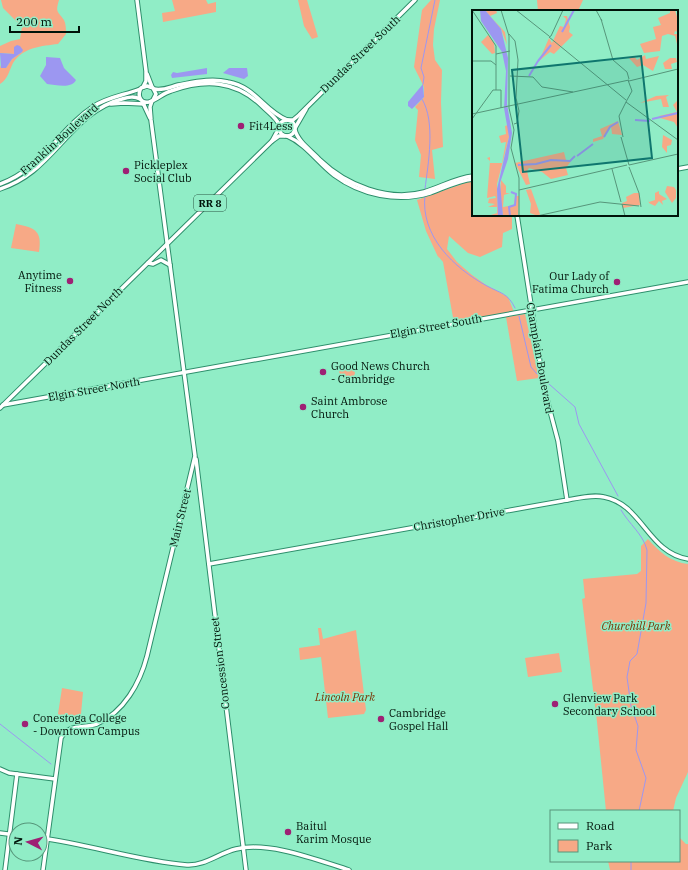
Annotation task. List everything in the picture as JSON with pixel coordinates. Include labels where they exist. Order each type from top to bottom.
[{"type":"main road","points":[[137,0],[146,71],[146,81],[139,94],[142,101]]},
{"type":"main road","name":"Dundas Street South","points":[[287,120],[295,119],[306,109],[415,0]]},
{"type":"main road","points":[[146,71],[156,94],[152,101]]},
{"type":"main road","points":[[142,88],[149,86],[154,89],[163,90],[208,80],[228,82],[251,92],[279,116],[293,122],[299,139],[322,161],[351,182],[390,194],[422,194]]},
{"type":"main road","points":[[105,105],[152,101],[164,93],[183,88],[208,84],[226,85],[240,90],[254,98],[275,117],[282,134],[297,142],[334,176],[359,189],[390,197],[408,198],[428,192],[457,179],[472,177]]},
{"type":"main road","name":"Franklin Boulevard","points":[[0,184],[19,176],[33,166],[83,115],[94,106],[110,98],[142,88]]},
{"type":"main road","name":"Franklin Boulevard","points":[[0,188],[13,184],[33,171],[92,112],[105,105],[131,97],[142,101]]},
{"type":"main road","name":"Main Street","points":[[142,101],[151,120]]},
{"type":"main road","name":"Main Street","points":[[48,830],[60,742],[64,733],[74,727],[97,724],[111,715],[128,698],[141,673],[195,456],[151,120],[150,107],[152,101]]},
{"type":"main road","name":"Dundas Street South","points":[[295,129],[306,109]]},
{"type":"main road","points":[[280,127],[282,122],[287,120]]},
{"type":"main road","name":"RR 8","points":[[272,142],[280,127]]},
{"type":"main road","points":[[286,136],[293,134],[295,129]]},
{"type":"main road","name":"RR 8","points":[[168,244],[272,142],[280,136],[286,136]]},
{"type":"main road","points":[[678,168],[688,167]]},
{"type":"main road","name":"Champlain Boulevard","points":[[517,216],[544,388],[558,441],[567,500]]},
{"type":"main road","name":"Dundas Street North","points":[[0,408],[168,244]]},
{"type":"main road","points":[[148,263],[153,264],[162,260],[170,265]]},
{"type":"main road","name":"Elgin Street South","points":[[184,372],[688,282]]},
{"type":"main road","name":"Elgin Street North","points":[[3,404],[184,372]]},
{"type":"main road","name":"Concession Street","points":[[195,456],[246,870]]},
{"type":"main road","name":"Christopher Drive","points":[[208,564],[594,496],[614,500],[630,511],[663,550],[674,556],[688,559]]},
{"type":"main road","points":[[0,769],[17,774],[55,778]]},
{"type":"main road","points":[[11,822],[17,774]]},
{"type":"main road","points":[[48,838],[151,860],[188,865],[202,863],[224,852],[243,848],[278,850],[349,870]]},
{"type":"main road","points":[[5,870],[8,848]]},
{"type":"green space","points":[[1,0],[59,0],[57,10],[65,22],[66,34],[58,44],[27,50],[13,63],[7,77],[0,84],[0,65],[1,68],[6,68],[12,59],[22,52],[14,47],[14,54],[0,53],[0,46],[20,39],[22,27],[3,8]]},
{"type":"green space","points":[[172,0],[206,0],[208,4],[216,2],[216,12],[163,22],[162,13],[175,11]]},
{"type":"green space","points":[[298,0],[307,0],[318,37],[312,39],[304,26]]},
{"type":"green space","points":[[431,0],[440,0],[434,29],[433,45],[435,60],[442,70],[441,102],[443,147],[432,150],[435,179],[419,177],[421,155],[415,140],[418,110],[415,107],[424,97],[424,87],[414,67],[422,10]]},
{"type":"green space","points":[[537,0],[583,0],[578,10],[538,10]]},
{"type":"green space","points":[[472,180],[472,216],[512,216],[512,229],[503,233],[502,247],[480,257],[468,253],[449,236],[447,249],[457,262],[472,275],[486,285],[508,297],[514,312],[454,323],[443,262],[438,256],[439,259],[426,231],[417,200]]},
{"type":"green space","points":[[16,224],[33,229],[36,232],[40,245],[39,252],[11,248]]},
{"type":"green space","points":[[525,314],[539,378],[517,381],[506,317]]},
{"type":"green space","points":[[353,367],[355,373],[353,379],[346,384],[339,372],[341,369]]},
{"type":"green space","name":"Churchill Park","points":[[648,539],[666,556],[676,561],[688,564],[688,772],[676,798],[673,810],[606,810],[582,599],[585,598],[583,579],[637,574],[641,571],[641,546]]},
{"type":"green space","name":"Lincoln Park","points":[[318,628],[321,628],[323,639],[356,630],[366,710],[364,714],[328,718],[321,657],[300,660],[299,648],[320,645]]},
{"type":"green space","points":[[559,653],[562,672],[528,677],[525,658]]},
{"type":"green space","points":[[62,688],[83,692],[81,714],[78,723],[58,714]]},
{"type":"green space","points":[[680,838],[688,844],[688,870],[610,870],[608,862],[680,862]]},
{"type":"shaded area","points":[[17,45],[23,50],[22,52],[12,59],[6,68],[1,68],[0,53],[14,54],[14,47]]},
{"type":"shaded area","points":[[46,57],[60,58],[64,68],[76,80],[74,83],[63,86],[47,84],[40,76],[46,65]]},
{"type":"shaded area","points":[[207,68],[207,74],[172,78],[171,75],[173,72],[177,73]]},
{"type":"shaded area","points":[[229,68],[247,68],[248,76],[244,79],[223,73]]},
{"type":"shaded area","points":[[423,84],[424,97],[412,109],[408,106],[408,102]]},
{"type":"waterway","points":[[423,84],[424,77],[421,68],[435,0]]},
{"type":"waterway","points":[[422,99],[429,119],[430,131],[425,189]]},
{"type":"waterway","points":[[425,195],[425,210],[428,224],[442,249],[452,260],[475,279],[510,299],[515,308]]},
{"type":"waterway","points":[[519,316],[531,367],[537,374]]},
{"type":"waterway","points":[[549,384],[575,407],[579,424],[618,496]]},
{"type":"waterway","points":[[621,510],[639,534],[647,550],[646,603],[637,654],[630,661],[627,677],[631,706],[638,726],[636,750],[646,778],[639,810]]},
{"type":"waterway","points":[[0,724],[51,764]]},
{"type":"waterway","points":[[631,862],[631,870]]},
{"type":"place","name":"Fit4Less","points":[[241,126]]},
{"type":"place","name":"Pickleplex Social Club","points":[[126,171]]},
{"type":"place","name":"Anytime Fitness","points":[[70,281]]},
{"type":"place","name":"Our Lady of Fatima Church","points":[[617,282]]},
{"type":"place","name":"Good News Church - Cambridge","points":[[323,372]]},
{"type":"place","name":"Saint Ambrose Church","points":[[303,407]]},
{"type":"place","name":"Glenview Park Secondary School","points":[[555,704]]},
{"type":"place","name":"Cambridge Gospel Hall","points":[[381,719]]},
{"type":"place","name":"Conestoga College - Downtown Campus","points":[[25,724]]},
{"type":"place","name":"Baitul Karim Mosque","points":[[288,832]]}]
